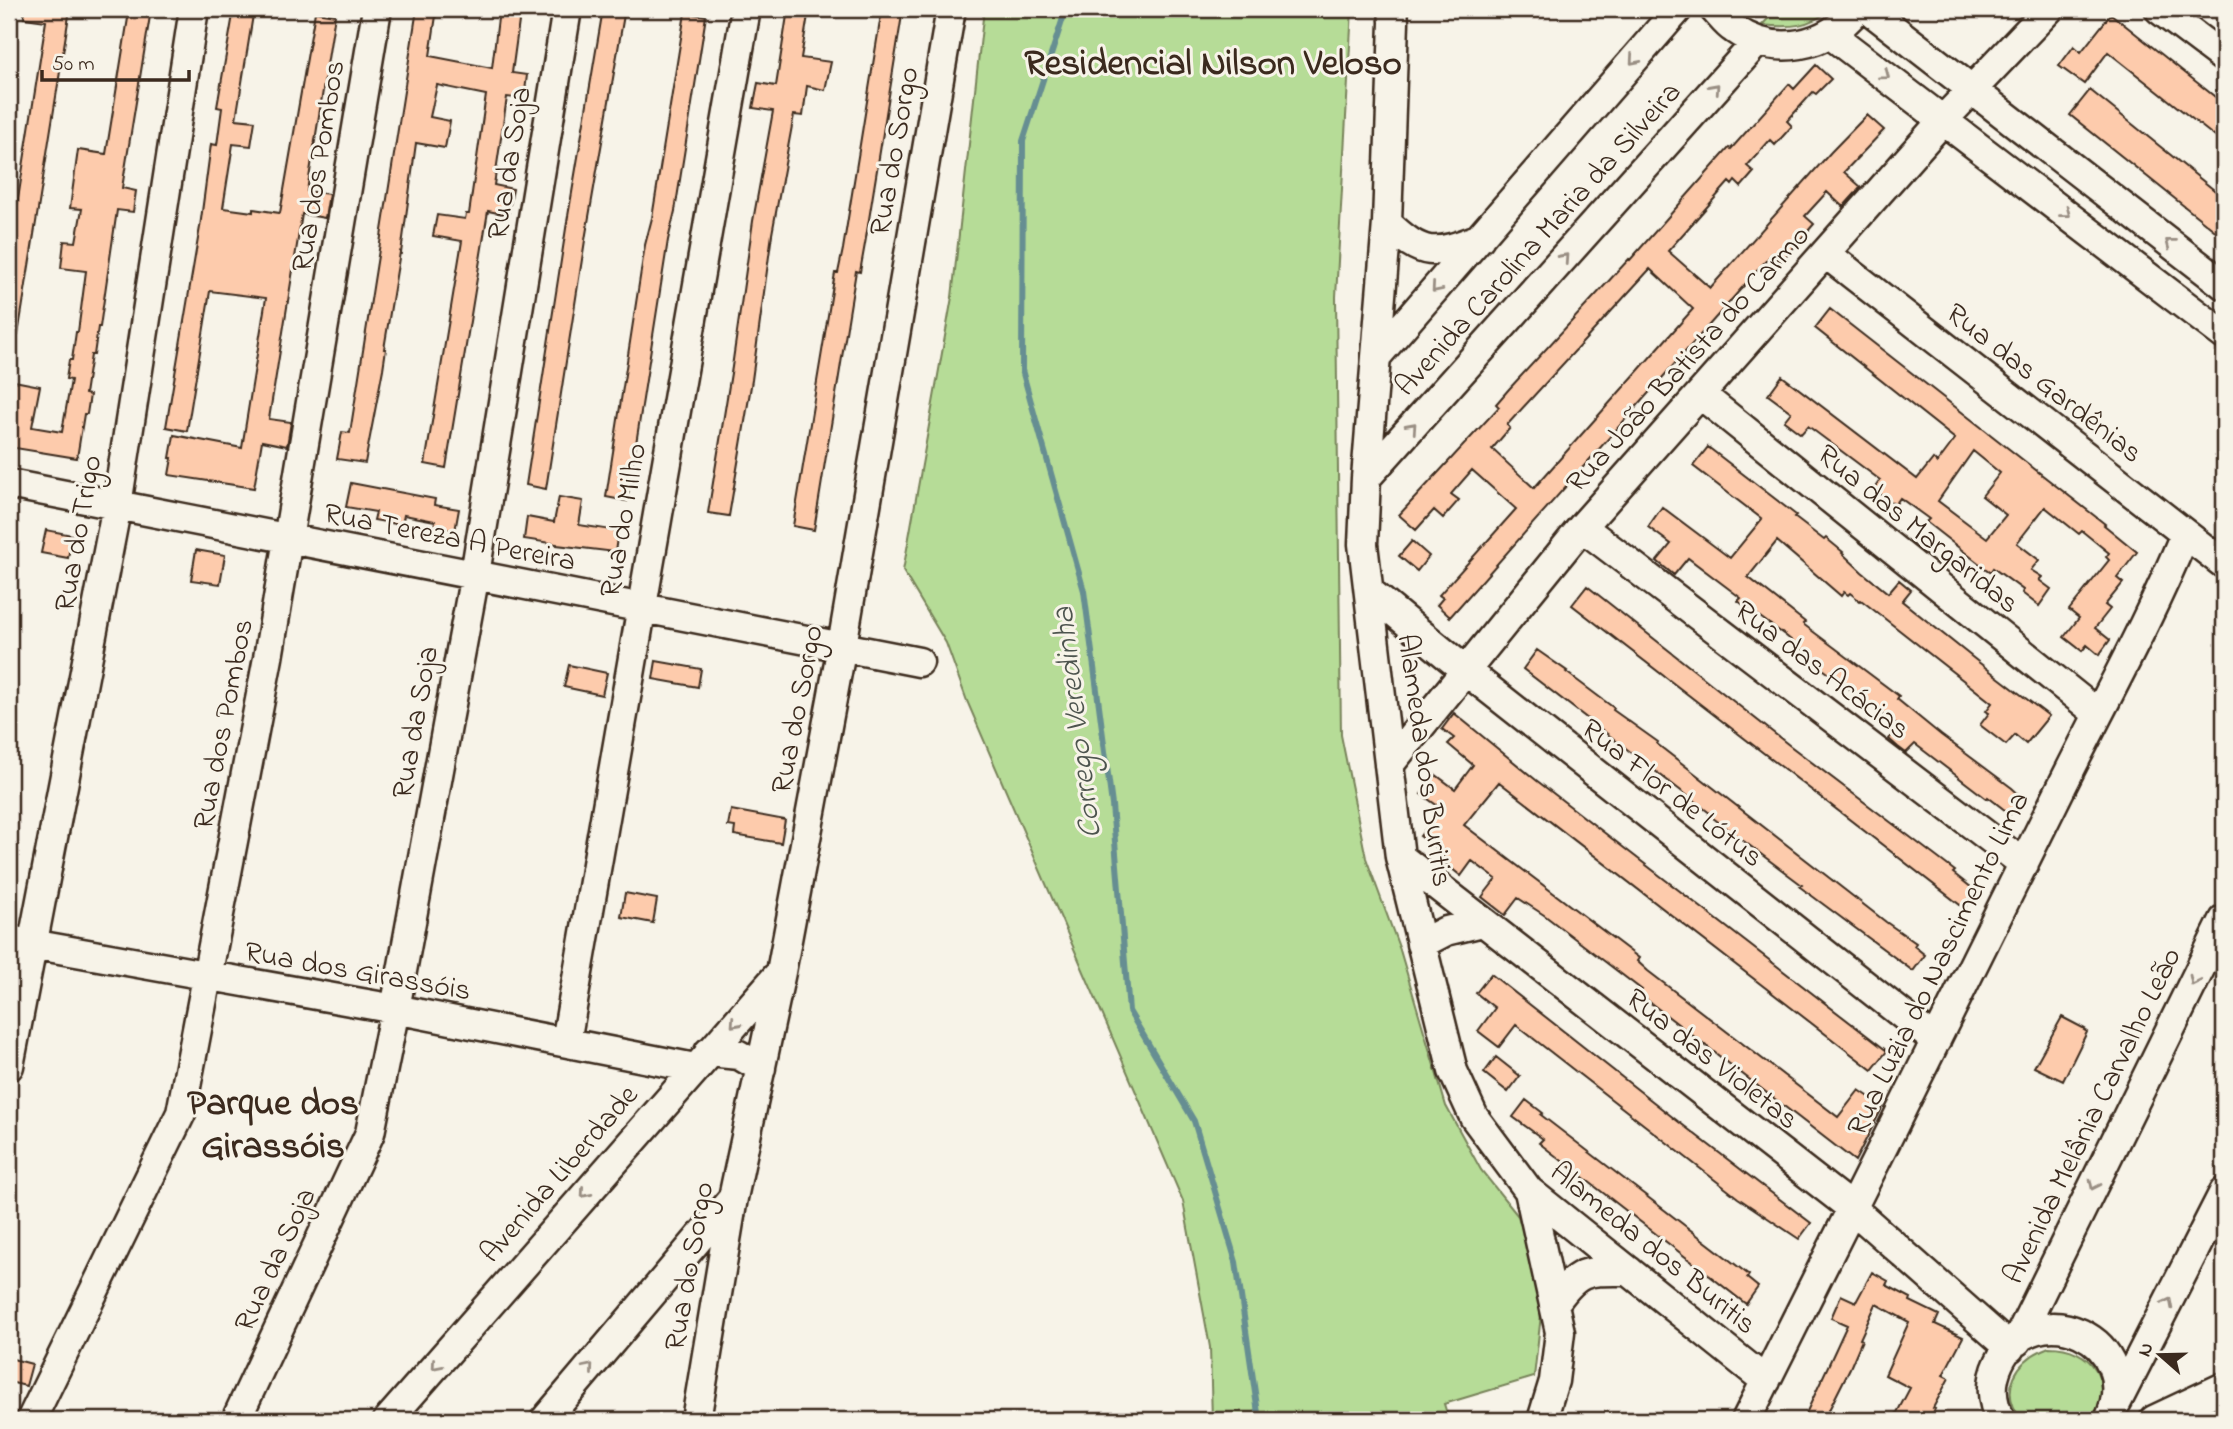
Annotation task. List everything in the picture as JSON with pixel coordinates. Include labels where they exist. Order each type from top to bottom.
[{"type":"street","name":"Rua do Trigo","points":[[9,1066],[20,942],[117,505],[194,9]]},
{"type":"street","name":"Rua dos Pombos","points":[[31,1420],[181,1113],[289,538],[377,9]]},
{"type":"street","name":"Rua da Soja","points":[[236,1420],[370,1133],[475,575],[567,9]]},
{"type":"street","name":"Rua do Milho","points":[[566,1042],[746,9]]},
{"type":"street","name":"Rua do Sorgo","points":[[696,1420],[733,1198],[781,972],[842,646],[951,9]]},
{"type":"street","name":"Avenida Carolina Maria da Silveira","points":[[1376,357],[1678,9]]},
{"type":"street","points":[[1714,9],[1732,28],[1757,41],[1782,46],[1807,44],[1830,34],[1848,21],[1857,9]]},
{"type":"street","points":[[1868,9],[2224,285]]},
{"type":"street","name":"Rua João Batista do Carmo","points":[[1389,765],[1581,527],[1944,119],[2049,9]]},
{"type":"street","points":[[2159,9],[2224,58]]},
{"type":"street","name":"Alameda dos Buritis","points":[[1398,13],[1387,223],[1363,544],[1400,856],[1453,1071],[1474,1117],[1529,1191],[1766,1381]]},
{"type":"street","points":[[1830,34],[2224,335]]},
{"type":"street","name":"Avenida Carolina Maria da Silveira","points":[[1366,478],[1757,41]]},
{"type":"street","points":[[1387,223],[1419,248],[1434,251],[1460,246],[1480,238]]},
{"type":"street","name":"Rua das Gardênias","points":[[1825,253],[2224,565]]},
{"type":"street","name":"Rua das Margaridas","points":[[1700,394],[2097,713]]},
{"type":"street","name":"Rua Tereza A Pereira","points":[[9,484],[919,662]]},
{"type":"street","name":"Rua das Acácias","points":[[1581,527],[2024,864]]},
{"type":"street","name":"Rua Luzia do Nascimento Lima","points":[[1746,1420],[2097,713],[2168,577],[2185,534]]},
{"type":"street","name":"Rua Flor de Lótus","points":[[1370,592],[1466,671],[1936,1041]]},
{"type":"street","name":"Rua das Violetas","points":[[1400,856],[1853,1209],[2013,1344]]},
{"type":"street","name":"Avenida Melânia Carvalho Leão","points":[[1993,1417],[1995,1373],[2003,1355],[2013,1344],[2224,920]]},
{"type":"street","points":[[1421,944],[1446,930],[1483,922]]},
{"type":"street","name":"Rua dos Girassóis","points":[[20,942],[566,1042],[702,1060],[739,1055],[761,1068]]},
{"type":"street","name":"Avenida Liberdade","points":[[388,1420],[781,972]]},
{"type":"street","points":[[1529,1191],[1560,1332],[1554,1381],[1542,1420]]},
{"type":"street","points":[[2112,1414],[2224,1192]]},
{"type":"street","points":[[545,1420],[733,1198]]},
{"type":"street","points":[[1554,1304],[1567,1285],[1588,1272],[1629,1271]]},
{"type":"street","points":[[2013,1344],[2034,1331],[2053,1327],[2072,1329],[2090,1338],[2104,1352],[2114,1369],[2117,1388],[2112,1414]]},
{"type":"street","points":[[2154,1420],[2224,1387]]},
{"type":"green space","points":[[984,9],[1352,9],[1336,297],[1341,735],[1366,858],[1400,950],[1446,1106],[1481,1170],[1518,1216],[1543,1297],[1534,1377],[1444,1404],[1449,1420],[1212,1420],[1210,1347],[1183,1201],[967,701],[946,643],[903,571],[952,297]]},
{"type":"green space","points":[[1777,9],[1832,9],[1815,20],[1799,25],[1762,25]]},
{"type":"green space","points":[[2049,1347],[2077,1353],[2096,1369],[2101,1393],[2091,1420],[2022,1420],[2015,1409],[2011,1398],[2014,1377],[2028,1359]]},
{"type":"building","points":[[24,9],[70,9],[18,335],[9,335],[9,256],[46,21],[24,18]]},
{"type":"building","points":[[234,9],[254,9],[236,119],[255,121],[251,146],[233,144],[223,208],[253,212],[253,209],[280,213],[315,12],[335,15],[307,191],[329,194],[325,218],[302,214],[269,419],[291,422],[287,446],[262,441],[254,488],[169,475],[170,458],[174,435],[242,448],[266,298],[210,291],[187,431],[166,427],[200,227],[211,144],[217,145],[222,108],[217,107]]},
{"type":"building","points":[[417,9],[437,9],[430,56],[492,68],[499,10],[520,14],[512,73],[527,75],[524,99],[507,97],[494,185],[513,189],[508,215],[488,211],[446,468],[425,464],[462,241],[433,236],[437,215],[465,219],[466,214],[469,214],[486,95],[437,85],[430,117],[450,121],[445,148],[416,143],[383,369],[365,463],[337,459],[342,432],[350,433]]},
{"type":"building","points":[[603,9],[625,9],[546,489],[526,485]]},
{"type":"building","points":[[788,9],[809,9],[801,58],[831,62],[825,90],[807,86],[803,116],[794,115],[772,234],[752,380],[729,516],[708,513],[753,221],[773,111],[753,108],[758,83],[776,86]]},
{"type":"building","points":[[882,9],[903,9],[860,272],[856,271],[814,530],[793,526],[835,273],[838,273],[843,249]]},
{"type":"building","points":[[129,12],[150,16],[122,188],[136,191],[133,212],[117,210],[100,327],[94,355],[91,355],[85,394],[90,395],[87,414],[84,414],[77,458],[9,447],[9,380],[40,386],[32,427],[62,432],[71,380],[66,379],[78,332],[86,271],[61,268],[64,241],[76,242],[82,209],[70,208],[78,150],[106,154]]},
{"type":"building","points":[[685,13],[706,16],[627,501],[606,497],[645,245],[652,218]]},
{"type":"building","points":[[2111,14],[2224,104],[2224,144],[2108,52],[2084,84],[2059,66],[2074,46],[2081,52]]},
{"type":"building","points":[[1816,65],[1831,79],[1816,94],[1813,92],[1787,121],[1792,126],[1775,145],[1770,140],[1747,166],[1754,172],[1741,187],[1735,181],[1732,185],[1729,182],[1668,251],[1710,288],[1867,115],[1884,130],[1844,172],[1861,187],[1843,207],[1827,192],[1805,216],[1814,224],[1781,262],[1772,254],[1450,617],[1437,605],[1443,598],[1439,595],[1516,509],[1472,470],[1451,494],[1459,500],[1443,518],[1434,510],[1416,530],[1399,515],[1499,407],[1496,404],[1509,389],[1630,260],[1729,148],[1731,149],[1789,84],[1794,89]],"holes":[[[1650,269],[1693,309],[1534,488],[1492,449],[1510,428],[1507,425]]]},
{"type":"building","points":[[2090,90],[2224,198],[2224,238],[2070,115]]},
{"type":"building","points":[[1830,309],[2137,552],[2117,578],[2123,583],[2105,605],[2110,609],[2095,628],[2110,640],[2099,655],[2087,645],[2082,651],[2064,637],[2079,618],[2069,610],[2109,560],[2106,557],[2109,553],[2082,531],[2079,534],[2045,507],[2017,543],[2039,560],[2031,570],[2042,577],[2039,580],[2051,589],[2039,606],[2022,593],[2023,590],[1993,568],[1990,572],[1926,522],[1929,519],[1900,498],[1895,505],[1874,489],[1880,480],[1808,426],[1801,434],[1784,421],[1791,412],[1768,395],[1782,376],[1917,479],[1933,459],[1937,463],[1955,439],[1815,328]],"holes":[[[1973,451],[2000,473],[1982,496],[2006,515],[1987,538],[1938,501]]]},
{"type":"building","points":[[1708,447],[1796,515],[1794,517],[1824,540],[1826,538],[1888,593],[1899,580],[1911,590],[1902,601],[2049,716],[2026,744],[2015,735],[2006,745],[1980,725],[1989,713],[1986,711],[1992,703],[1861,600],[1850,593],[1848,595],[1844,592],[1841,596],[1777,541],[1748,577],[1805,622],[1803,624],[1899,696],[1897,699],[1941,735],[2012,788],[2023,798],[2010,814],[1915,744],[1906,753],[1898,747],[1889,739],[1898,726],[1807,657],[1809,655],[1786,636],[1738,601],[1741,598],[1688,558],[1674,575],[1657,561],[1671,544],[1648,527],[1662,507],[1730,558],[1762,519],[1693,466]]},
{"type":"building","points":[[351,483],[435,499],[434,505],[459,509],[455,531],[434,527],[435,521],[404,515],[402,525],[374,520],[376,512],[346,507]]},
{"type":"building","points":[[559,497],[583,501],[579,525],[618,531],[615,552],[524,539],[527,517],[554,522]]},
{"type":"building","points":[[46,530],[72,535],[68,558],[41,553]]},
{"type":"building","points":[[1412,541],[1429,556],[1417,571],[1399,556]]},
{"type":"building","points":[[196,550],[225,555],[220,584],[191,580]]},
{"type":"building","points":[[1587,586],[1955,871],[1953,873],[1977,892],[1964,908],[1572,605]]},
{"type":"building","points":[[1537,650],[1916,943],[1914,946],[1925,955],[1913,971],[1800,887],[1802,885],[1523,669]]},
{"type":"building","points":[[656,661],[701,669],[698,687],[653,679]]},
{"type":"building","points":[[569,665],[607,673],[602,695],[564,687]]},
{"type":"building","points":[[1454,713],[1536,780],[1887,1051],[1872,1070],[1499,782],[1464,825],[1639,958],[1637,961],[1648,971],[1838,1117],[1859,1090],[1883,1106],[1855,1161],[1639,994],[1642,990],[1544,915],[1518,898],[1505,915],[1482,897],[1496,879],[1472,861],[1461,876],[1441,860],[1445,854],[1420,836],[1442,809],[1421,794],[1436,775],[1455,789],[1473,765],[1448,744],[1454,738],[1442,729]]},
{"type":"building","points":[[731,810],[785,820],[781,843],[734,835],[735,827],[728,826]]},
{"type":"building","points":[[625,893],[657,899],[653,923],[621,917]]},
{"type":"building","points":[[1491,974],[1811,1223],[1799,1239],[1738,1198],[1516,1025],[1499,1047],[1478,1031],[1495,1008],[1476,993]]},
{"type":"building","points":[[2062,1017],[2087,1032],[2063,1081],[2034,1067]]},
{"type":"building","points":[[1496,1057],[1520,1076],[1508,1092],[1484,1073]]},
{"type":"building","points":[[1526,1100],[1543,1113],[1541,1115],[1749,1275],[1747,1278],[1758,1287],[1746,1304],[1539,1143],[1543,1139],[1513,1117]]},
{"type":"building","points":[[1872,1272],[1888,1281],[1886,1285],[1911,1298],[1910,1301],[1939,1315],[1935,1324],[1963,1337],[1943,1375],[1949,1378],[1933,1408],[1935,1409],[1929,1420],[1893,1420],[1910,1388],[1885,1375],[1909,1322],[1876,1304],[1850,1368],[1824,1420],[1803,1420],[1847,1325],[1831,1318],[1841,1295],[1856,1302]]},
{"type":"building","points":[[9,1358],[32,1364],[26,1386],[9,1382]]},
{"type":"waterway","name":"Corrego Veredinha","points":[[1066,9],[1023,141],[1022,370],[1084,591],[1112,805],[1129,1011],[1194,1121],[1236,1262],[1259,1420]]},
{"type":"district","name":"Residencial Nilson Veloso","points":[[1213,61]]},
{"type":"district","name":"Parque dos Girassóis","points":[[273,1122]]}]
